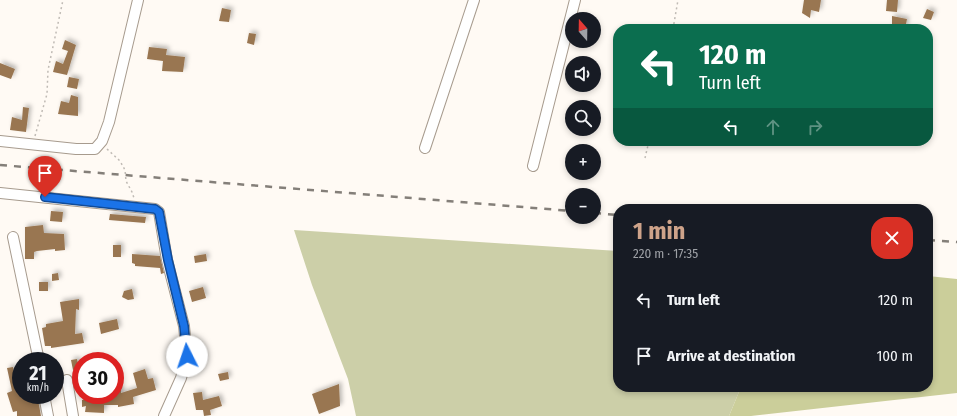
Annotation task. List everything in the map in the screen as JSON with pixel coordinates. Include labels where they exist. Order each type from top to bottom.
[{"type":"street","points":[[0,141],[76,149],[95,149],[102,141],[110,122],[138,0]]},
{"type":"street","points":[[425,148],[474,0]]},
{"type":"street","points":[[533,166],[575,0]]},
{"type":"street","points":[[0,192],[155,209],[161,215],[168,260],[186,343],[187,356],[181,378],[164,416]]},
{"type":"street","points":[[13,237],[37,352]]},
{"type":"street","points":[[67,380],[73,416]]},
{"type":"street","points":[[46,404],[48,416]]},
{"type":"path","points":[[31,145],[47,94],[48,70],[63,0]]},
{"type":"path","points":[[674,24],[678,0]]},
{"type":"path","points":[[102,141],[109,153],[120,161],[125,170],[126,181],[132,192],[135,207]]},
{"type":"path","points":[[645,158],[648,146]]},
{"type":"green space","points":[[294,230],[613,251],[613,392],[739,392],[729,416],[356,416],[348,379],[312,285]]},
{"type":"green space","points":[[933,277],[957,279],[957,393],[751,416],[729,416],[739,392],[933,392]]},
{"type":"building","points":[[804,0],[821,0],[819,12],[811,10],[810,18],[802,13]]},
{"type":"building","points":[[887,0],[898,0],[897,12],[886,11]]},
{"type":"building","points":[[222,8],[231,10],[229,22],[219,21]]},
{"type":"building","points":[[927,9],[934,12],[931,20],[923,18]]},
{"type":"building","points":[[892,16],[907,19],[906,24],[892,24]]},
{"type":"building","points":[[249,33],[256,34],[254,45],[247,43]]},
{"type":"building","points":[[65,40],[76,45],[67,75],[53,72],[56,61],[63,64],[68,51],[62,49]]},
{"type":"building","points":[[149,47],[167,49],[166,55],[185,57],[183,72],[162,71],[163,61],[147,59]]},
{"type":"building","points":[[0,63],[15,69],[11,79],[0,75]]},
{"type":"building","points":[[69,77],[79,79],[77,89],[67,87]]},
{"type":"building","points":[[71,95],[78,97],[78,116],[58,114],[61,101],[69,103]]},
{"type":"building","points":[[23,107],[29,108],[26,132],[10,130],[12,117],[22,120]]},
{"type":"building","points":[[51,211],[63,212],[62,222],[50,221]]},
{"type":"building","points":[[110,214],[146,217],[145,223],[109,220]]},
{"type":"building","points":[[43,225],[44,233],[64,234],[65,250],[55,251],[55,249],[37,251],[34,252],[34,259],[25,259],[25,227]]},
{"type":"building","points":[[113,245],[121,245],[121,257],[113,257]]},
{"type":"building","points":[[132,254],[160,256],[164,273],[161,274],[160,268],[135,266],[135,264],[132,263]]},
{"type":"building","points":[[206,254],[207,261],[195,263],[194,256]]},
{"type":"building","points":[[58,273],[59,280],[52,281],[52,274]]},
{"type":"building","points":[[39,282],[48,282],[48,291],[39,291]]},
{"type":"building","points":[[203,287],[206,298],[192,302],[189,291]]},
{"type":"building","points":[[132,289],[134,299],[128,300],[122,297],[124,291]]},
{"type":"building","points":[[79,299],[79,310],[76,309],[75,334],[82,333],[84,343],[51,348],[51,346],[45,346],[42,328],[46,327],[46,324],[63,321],[60,302]]},
{"type":"building","points":[[117,319],[119,329],[101,334],[99,323]]},
{"type":"building","points":[[12,367],[12,391],[7,368]]},
{"type":"building","points":[[145,369],[148,379],[153,378],[156,390],[133,397],[134,404],[118,407],[118,405],[104,405],[104,413],[85,412],[86,406],[82,407],[82,404],[124,404],[124,392],[137,388],[133,373]]},
{"type":"building","points":[[228,372],[229,379],[220,381],[218,374]]},
{"type":"building","points":[[339,384],[340,406],[319,414],[312,394]]},
{"type":"building","points":[[12,391],[12,404],[39,404],[41,416],[17,416],[17,411],[13,412],[7,393]]},
{"type":"building","points":[[202,392],[203,400],[219,396],[222,406],[210,410],[211,415],[204,416],[203,410],[196,410],[193,393]]},
{"type":"railway","points":[[0,165],[565,210]]},
{"type":"railway","points":[[601,214],[613,215]]},
{"type":"railway","points":[[933,240],[957,242]]},
{"type":"route","points":[[45,197],[155,209],[159,212],[161,215],[168,260],[184,326],[187,356]]}]
